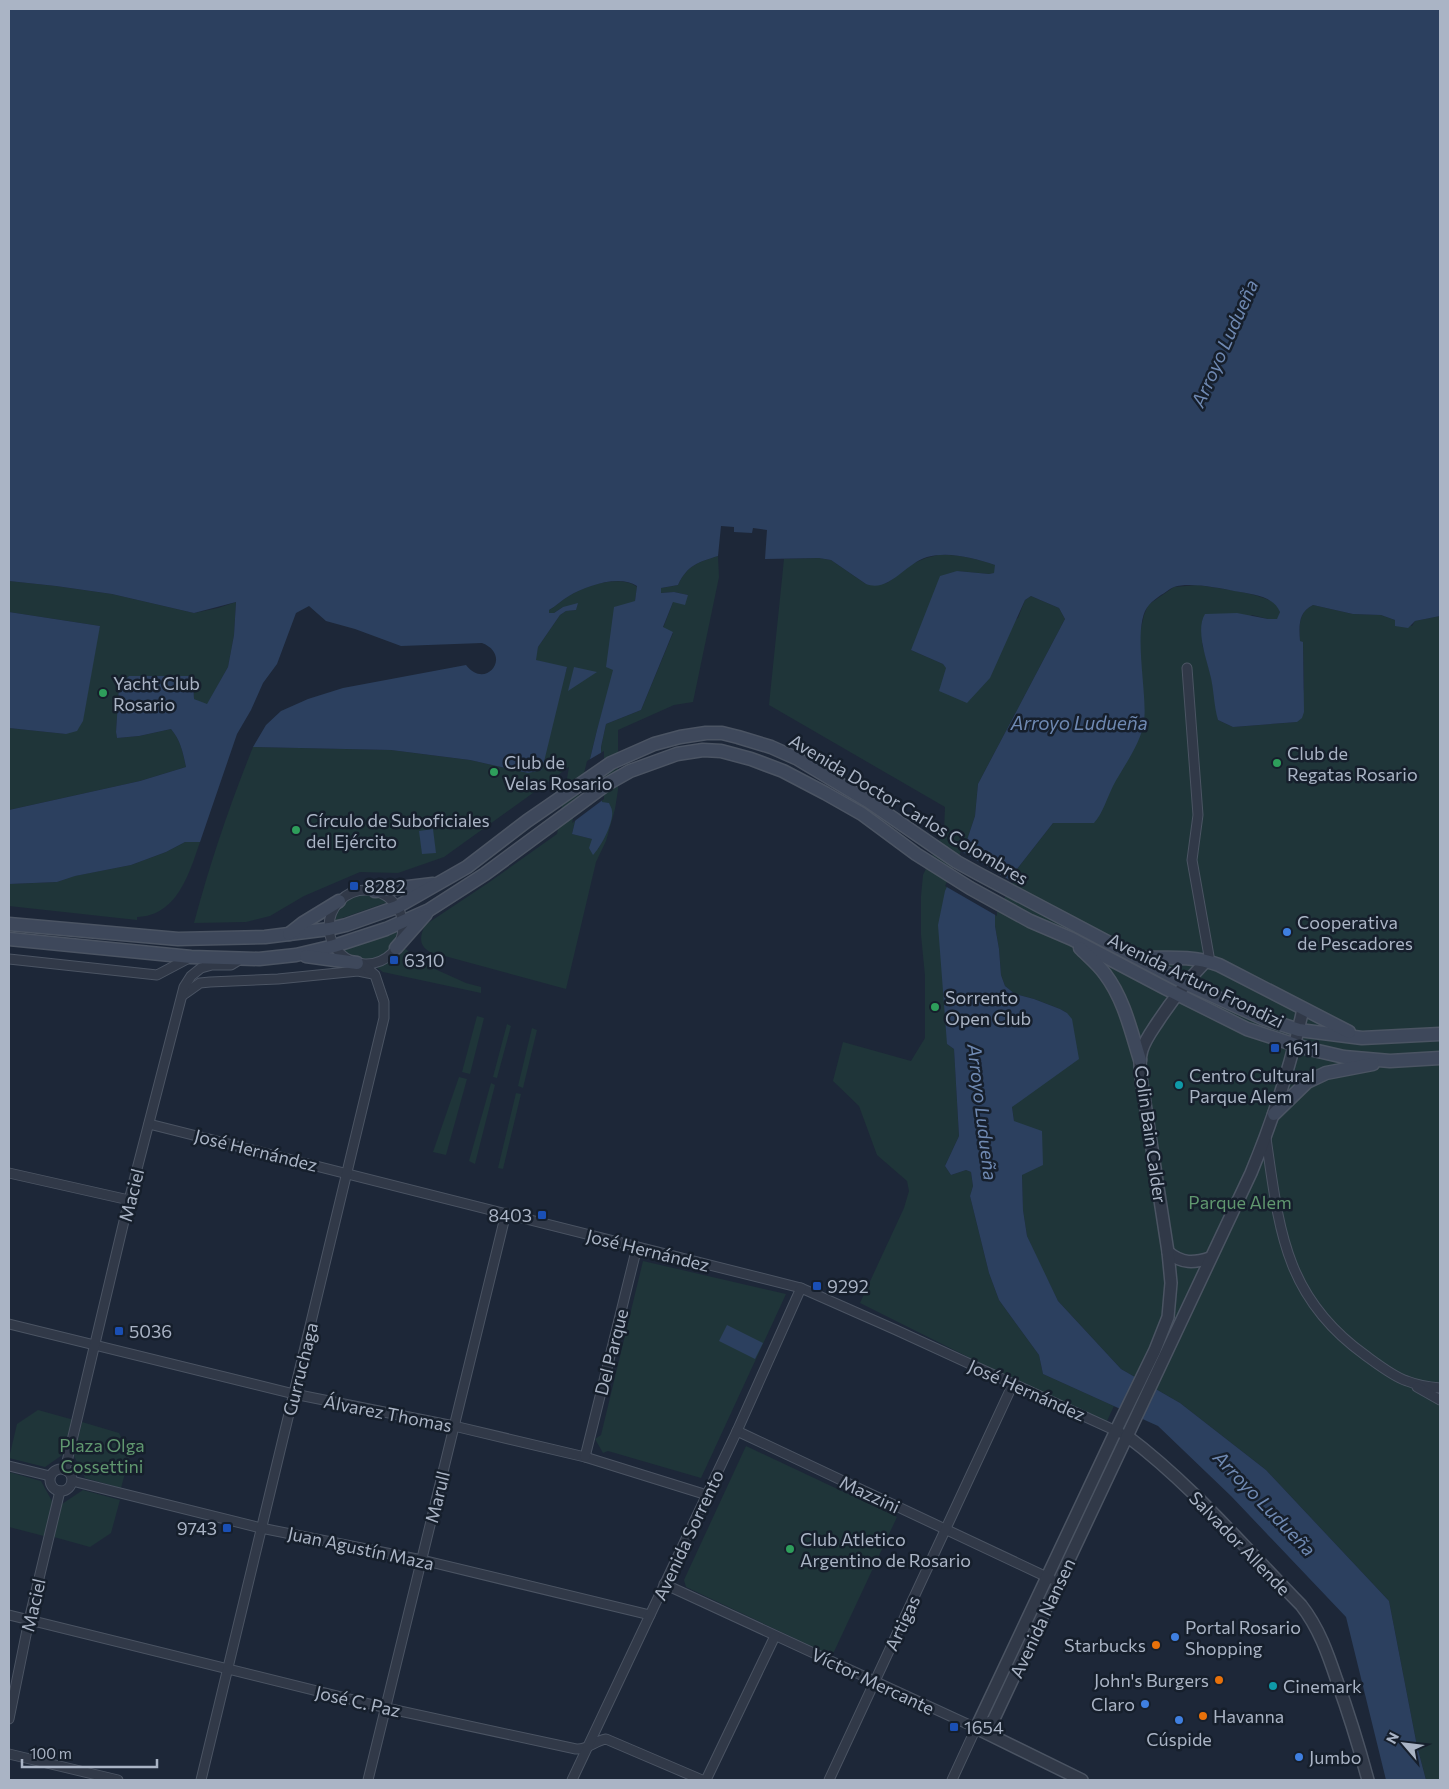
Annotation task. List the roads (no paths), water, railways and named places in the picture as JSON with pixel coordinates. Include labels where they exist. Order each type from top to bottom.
[{"type":"main road","name":"Avenida Doctor Carlos Colombres","points":[[9,924],[178,939],[265,937],[329,930],[364,920],[397,907],[440,883],[467,867],[564,794],[611,763],[654,744],[706,733],[722,733],[738,737],[788,754],[832,778],[868,801],[957,862],[1037,906]]},
{"type":"main road","name":"Avenida Doctor Carlos Colombres","points":[[9,939],[192,957],[241,959],[296,955],[334,946],[403,922],[430,910],[485,874],[607,784],[630,771],[677,754],[703,750],[737,754],[783,771],[862,814],[916,854],[962,884],[1030,921]]},
{"type":"main road","points":[[374,891],[440,883]]},
{"type":"main road","points":[[289,934],[339,901]]},
{"type":"main road","name":"Avenida Arturo Frondizi","points":[[1037,906],[1138,958],[1181,989],[1247,1028],[1295,1045],[1344,1057],[1390,1061],[1440,1058]]},
{"type":"main road","points":[[396,948],[430,910]]},
{"type":"main road","name":"Avenida Arturo Frondizi","points":[[1030,921],[1181,989],[1299,1030],[1362,1038],[1440,1034]]},
{"type":"main road","points":[[1072,939],[1104,972],[1116,991],[1127,1016],[1140,1060]]},
{"type":"main road","points":[[296,955],[363,966]]},
{"type":"main road","points":[[1138,958],[1194,958],[1207,960],[1362,1038]]},
{"type":"main road","points":[[1274,1114],[1307,1082],[1326,1073],[1390,1061]]},
{"type":"street","points":[[1187,668],[1198,815],[1192,860],[1209,956],[1207,960]]},
{"type":"street","points":[[182,996],[189,989],[200,983],[278,979],[363,966],[390,955],[401,938],[403,922],[397,907],[391,899],[374,891],[360,890],[352,892],[339,901],[331,914],[329,930],[334,946]]},
{"type":"street","name":"Gurruchaga","points":[[201,1780],[384,1018],[384,1002],[375,975],[363,966],[344,957],[334,946]]},
{"type":"street","points":[[9,959],[157,975],[192,957]]},
{"type":"street","name":"Maciel","points":[[65,1470],[129,1200],[184,987],[191,976],[200,968],[212,965],[231,966],[241,959]]},
{"type":"street","name":"Colin Bain Calder","points":[[1166,1240],[1140,1060],[1147,1039],[1181,989],[1207,960]]},
{"type":"street","name":"Avenida Nansen","points":[[976,1728],[1121,1419],[1160,1354],[1210,1258],[1251,1173],[1266,1138],[1292,1058],[1303,1009]]},
{"type":"street","name":"José Hernández","points":[[149,1124],[801,1288],[1127,1436]]},
{"type":"street","points":[[1266,1138],[1286,1248],[1294,1272],[1324,1318],[1340,1336],[1370,1359],[1440,1400]]},
{"type":"street","points":[[9,1173],[129,1200]]},
{"type":"street","name":"Marull","points":[[368,1780],[506,1213]]},
{"type":"street","name":"Avenida Nansen","points":[[976,1728],[993,1721],[1127,1436],[1160,1354],[1168,1317],[1171,1283],[1166,1240]]},
{"type":"street","name":"Del Parque","points":[[585,1457],[637,1247]]},
{"type":"street","points":[[1168,1252],[1176,1258],[1187,1262],[1198,1262],[1210,1258]]},
{"type":"street","name":"Avenida Sorrento","points":[[572,1780],[707,1495],[801,1288]]},
{"type":"street","name":"Álvarez Thomas","points":[[9,1324],[294,1394],[454,1426],[585,1457],[707,1495]]},
{"type":"street","points":[[1405,1381],[1440,1388]]},
{"type":"street","name":"Artigas","points":[[829,1780],[1013,1384]]},
{"type":"street","name":"Mazzini","points":[[736,1431],[1058,1582]]},
{"type":"street","name":"Salvador Allende","points":[[1127,1436],[1148,1452],[1193,1494],[1244,1545],[1309,1615],[1326,1650],[1352,1721],[1368,1780]]},
{"type":"street","points":[[9,1466],[50,1476]]},
{"type":"street","points":[[58,1470],[65,1470],[71,1476],[72,1481],[68,1489],[60,1491],[50,1484],[50,1476],[58,1470]]},
{"type":"street","name":"Juan Agustín Maza","points":[[72,1481],[262,1528],[422,1560],[650,1615]]},
{"type":"street","name":"Maciel","points":[[9,1719],[29,1620],[60,1491]]},
{"type":"street","name":"Víctor Mercante","points":[[664,1584],[976,1728],[1077,1779]]},
{"type":"street","name":"José C. Paz","points":[[9,1615],[386,1708],[576,1750],[588,1749],[598,1741],[606,1739],[702,1780]]},
{"type":"street","points":[[706,1780],[775,1636]]},
{"type":"street","points":[[952,1780],[976,1728]]},
{"type":"street","points":[[9,1754],[118,1780]]},
{"type":"water","name":"Arroyo Ludueña","points":[[9,9],[1440,9],[1440,616],[1415,621],[1408,628],[1395,626],[1395,620],[1381,615],[1353,614],[1313,605],[1305,611],[1300,620],[1300,641],[1303,642],[1304,712],[1302,718],[1297,722],[1233,727],[1218,720],[1211,678],[1201,637],[1202,621],[1205,614],[1237,613],[1277,619],[1280,612],[1277,606],[1260,596],[1196,585],[1172,588],[1161,595],[1149,605],[1144,614],[1141,627],[1141,660],[1145,709],[1143,729],[1136,746],[1094,823],[1053,823],[1017,869],[995,911],[1001,975],[1005,986],[1015,994],[1034,999],[1067,1013],[1072,1019],[1079,1059],[1012,1107],[1014,1121],[1042,1131],[1043,1165],[1022,1175],[1023,1210],[1027,1236],[1058,1301],[1121,1369],[1180,1403],[1266,1470],[1389,1601],[1417,1746],[1426,1780],[1386,1780],[1346,1617],[1231,1496],[1158,1426],[1043,1374],[1039,1355],[999,1300],[989,1273],[970,1196],[973,1186],[971,1172],[966,1170],[951,1175],[945,1166],[959,1136],[954,1049],[947,1044],[938,925],[945,891],[963,852],[975,816],[978,784],[1065,619],[1059,608],[1031,596],[1025,600],[990,678],[967,703],[939,691],[946,668],[943,664],[911,650],[940,576],[957,571],[994,573],[995,565],[961,556],[935,555],[919,560],[890,581],[874,586],[866,584],[831,560],[819,558],[765,559],[767,530],[753,528],[752,533],[734,532],[734,527],[721,526],[718,556],[694,565],[685,573],[678,585],[661,588],[661,593],[674,592],[688,595],[685,605],[673,602],[663,627],[673,632],[641,710],[606,724],[601,747],[602,802],[609,803],[612,809],[612,816],[606,834],[593,855],[589,848],[592,839],[572,834],[613,670],[606,667],[614,607],[635,601],[637,586],[621,581],[593,585],[569,596],[549,610],[549,613],[554,613],[563,607],[578,603],[576,610],[566,611],[560,615],[538,647],[536,660],[567,667],[542,770],[528,773],[470,760],[391,750],[253,747],[266,725],[281,711],[308,699],[343,688],[466,665],[474,672],[488,673],[496,662],[491,648],[482,643],[401,646],[355,629],[326,621],[309,606],[296,613],[277,664],[263,683],[251,710],[237,734],[200,842],[185,842],[166,852],[131,865],[75,876],[57,882],[9,884],[9,810],[140,781],[186,767],[183,752],[171,729],[139,736],[117,738],[119,686],[129,676],[190,676],[193,680],[194,699],[207,704],[228,667],[234,635],[236,602],[194,613],[112,594],[9,581]]},
{"type":"water","points":[[9,612],[100,626],[83,721],[77,731],[66,734],[9,728]]},
{"type":"water","points":[[574,667],[597,672],[568,691]]},
{"type":"water","points":[[433,829],[436,853],[422,854],[419,831]]},
{"type":"water","points":[[727,1325],[763,1343],[755,1359],[719,1341]]},
{"type":"place","name":"Yacht Club Rosario","points":[[103,693]]},
{"type":"place","name":"Club de Regatas Rosario","points":[[1277,763]]},
{"type":"place","name":"Club de Velas Rosario","points":[[494,772]]},
{"type":"place","name":"Círculo de Suboficiales del Ejército","points":[[296,830]]},
{"type":"place","name":"8282","points":[[354,886]]},
{"type":"place","name":"Cooperativa de Pescadores","points":[[1287,932]]},
{"type":"place","name":"6310","points":[[394,960]]},
{"type":"place","name":"Sorrento Open Club","points":[[935,1007]]},
{"type":"place","name":"1611","points":[[1275,1048]]},
{"type":"place","name":"Centro Cultural Parque Alem","points":[[1179,1085]]},
{"type":"place","name":"8403","points":[[542,1215]]},
{"type":"place","name":"9292","points":[[817,1286]]},
{"type":"place","name":"5036","points":[[119,1331]]},
{"type":"place","name":"9743","points":[[227,1528]]},
{"type":"place","name":"Club Atletico Argentino de Rosario","points":[[790,1549]]},
{"type":"place","name":"Portal Rosario Shopping","points":[[1175,1637]]},
{"type":"place","name":"Starbucks","points":[[1156,1645]]},
{"type":"place","name":"John's Burgers","points":[[1219,1680]]},
{"type":"place","name":"Cinemark","points":[[1273,1686]]},
{"type":"place","name":"Claro","points":[[1145,1704]]},
{"type":"place","name":"Havanna","points":[[1203,1716]]},
{"type":"place","name":"Cúspide","points":[[1179,1720]]},
{"type":"place","name":"1654","points":[[954,1727]]},
{"type":"place","name":"Jumbo","points":[[1299,1757]]},
{"type":"park label","name":"Parque Alem","points":[[1240,1202]]},
{"type":"park label","name":"Plaza Olga Cossettini","points":[[102,1455]]}]
